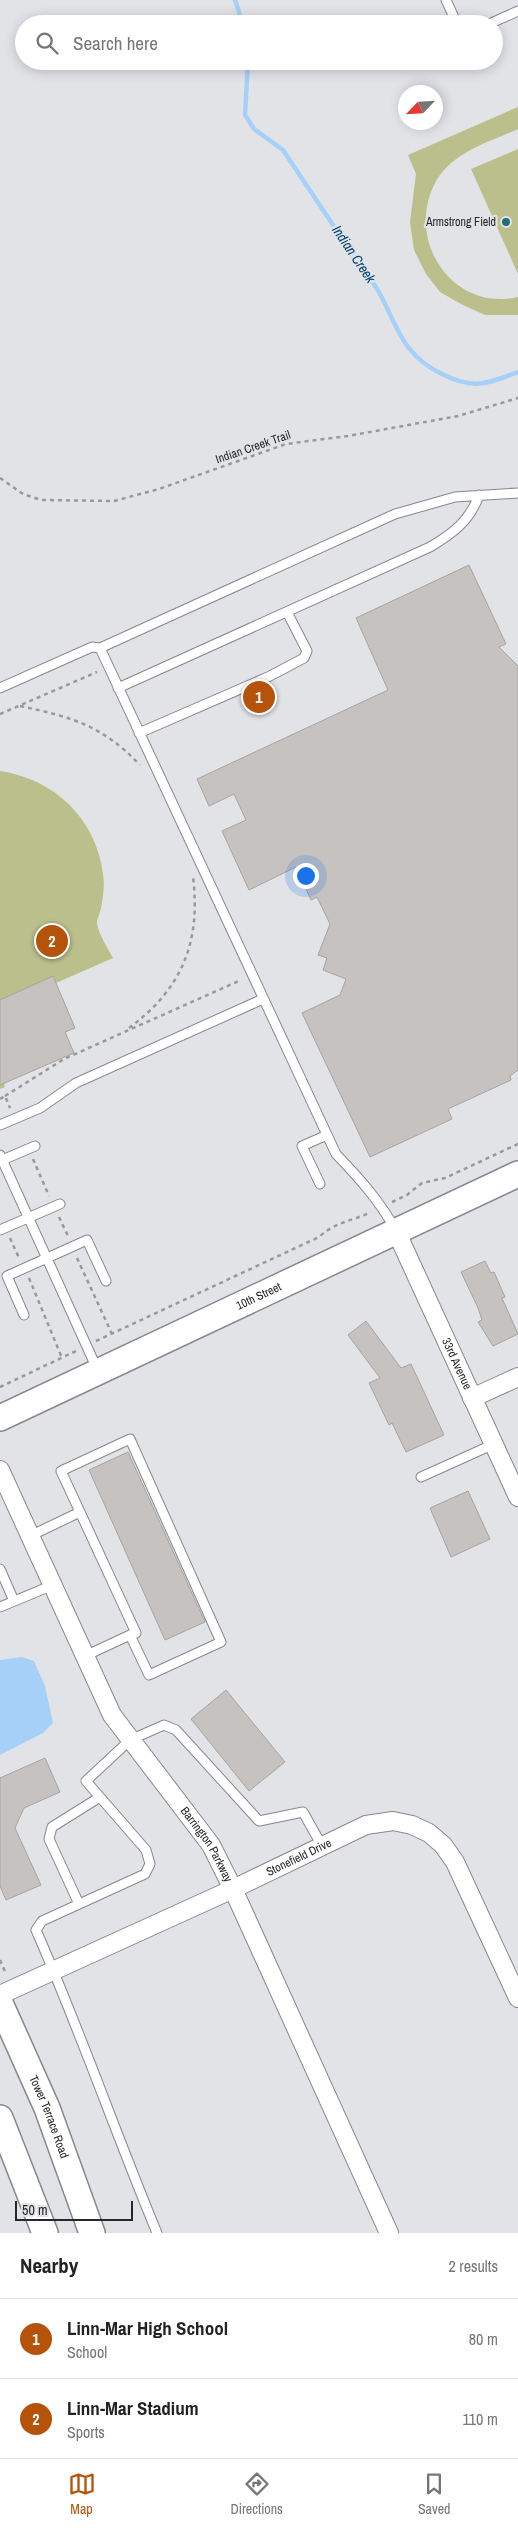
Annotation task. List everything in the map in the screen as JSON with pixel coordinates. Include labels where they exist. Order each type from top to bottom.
[{"type":"street","name":"10th Street","points":[[0,1418],[518,1174]]},
{"type":"street","name":"33rd Avenue","points":[[396,1231],[518,1497]]},
{"type":"street","points":[[472,1398],[518,1377]]},
{"type":"street","name":"Barrington Parkway","points":[[0,1470],[5,1494],[30,1536],[112,1716],[210,1845],[233,1889],[389,2233]]},
{"type":"street","name":"Stonefield Drive","points":[[0,1995],[233,1889],[366,1825],[379,1822],[393,1822],[412,1825],[428,1833],[443,1845],[455,1862],[518,1998]]},
{"type":"street","name":"Tower Terrace Road","points":[[0,2002],[47,2108],[92,2233]]},
{"type":"street","points":[[0,2118],[45,2233]]},
{"type":"lane","points":[[446,0],[453,15]]},
{"type":"lane","points":[[503,18],[518,11]]},
{"type":"lane","points":[[0,688],[92,647],[100,648],[395,514],[455,497],[478,494],[518,493]]},
{"type":"lane","points":[[118,688],[430,548],[451,535],[468,518],[478,494]]},
{"type":"lane","points":[[139,733],[268,677],[304,658],[307,651],[287,612]]},
{"type":"lane","points":[[100,648],[336,1154],[360,1178],[382,1207],[396,1231]]},
{"type":"lane","points":[[0,1125],[40,1108],[76,1083],[263,999]]},
{"type":"lane","points":[[320,1184],[302,1146],[327,1136]]},
{"type":"lane","points":[[34,1146],[1,1159],[99,1372]]},
{"type":"lane","points":[[0,1230],[60,1204]]},
{"type":"lane","points":[[24,1315],[7,1276],[87,1240],[106,1281]]},
{"type":"lane","points":[[85,1656],[130,1635],[136,1633],[60,1471],[130,1440],[221,1642],[149,1675],[130,1635]]},
{"type":"lane","points":[[421,1477],[494,1444]]},
{"type":"lane","points":[[30,1536],[80,1512]]},
{"type":"lane","points":[[0,1570],[14,1601]]},
{"type":"lane","points":[[0,1607],[53,1586]]},
{"type":"lane","points":[[157,2233],[54,1970],[36,1930],[42,1921],[145,1874],[150,1864],[146,1850],[86,1781],[130,1740],[164,1725],[176,1730],[259,1821],[303,1812],[322,1846]]},
{"type":"lane","points":[[78,1904],[49,1839],[50,1832],[52,1827],[100,1797]]},
{"type":"path","name":"Indian Creek Trail","points":[[0,478],[23,494],[41,500],[114,501],[159,489],[286,444],[348,436],[458,416],[518,398]]},
{"type":"path","points":[[0,714],[100,670]]},
{"type":"path","points":[[18,706],[62,715],[89,726],[108,737],[142,764],[139,755]]},
{"type":"path","points":[[124,1032],[146,1016],[175,983],[183,966],[195,919],[192,868],[200,885]]},
{"type":"path","points":[[0,1099],[64,1059],[243,980],[239,971]]},
{"type":"path","points":[[6,1096],[11,1109]]},
{"type":"path","points":[[0,1387],[318,1237],[331,1226],[356,1219],[408,1195],[422,1182],[445,1178],[518,1144]]},
{"type":"path","points":[[32,1156],[50,1197]]},
{"type":"path","points":[[58,1216],[68,1236]]},
{"type":"path","points":[[10,1237],[20,1259]]},
{"type":"path","points":[[76,1255],[112,1334]]},
{"type":"path","points":[[28,1278],[62,1358]]},
{"type":"green space","points":[[518,107],[518,129],[471,150],[449,165],[434,185],[427,207],[426,229],[431,250],[442,268],[456,283],[474,294],[495,299],[518,297],[518,315],[485,315],[440,292],[426,274],[414,250],[410,222],[416,174],[408,155]]},
{"type":"green space","name":"Armstrong Field","points":[[518,149],[518,274],[471,169]]},
{"type":"green space","points":[[0,771],[20,775],[54,792],[69,804],[82,819],[92,835],[99,854],[104,878],[101,908],[97,923],[101,936],[113,958],[56,983],[75,1028],[65,1032],[74,1053],[4,1083],[5,1087],[0,1089]]},
{"type":"water","points":[[22,1657],[34,1661],[45,1686],[53,1723],[43,1733],[0,1755],[0,1660]]},
{"type":"building","points":[[469,565],[506,644],[499,647],[518,666],[518,1070],[510,1076],[511,1080],[448,1109],[452,1119],[370,1157],[302,1013],[340,995],[346,979],[323,970],[327,958],[318,955],[330,924],[317,897],[311,900],[296,867],[249,890],[222,831],[246,820],[234,794],[209,806],[197,779],[388,690],[356,618]]},
{"type":"building","points":[[53,976],[75,1028],[65,1032],[74,1053],[0,1085],[0,1000]]},
{"type":"building","points":[[485,1261],[491,1273],[494,1272],[505,1297],[502,1298],[518,1334],[493,1346],[478,1322],[482,1320],[478,1308],[461,1272]]},
{"type":"building","points":[[366,1321],[401,1368],[411,1364],[444,1435],[406,1452],[392,1423],[389,1425],[369,1383],[380,1378],[348,1335]]},
{"type":"building","points":[[128,1452],[205,1622],[165,1640],[89,1470]]},
{"type":"building","points":[[468,1491],[490,1539],[451,1557],[430,1508]]},
{"type":"building","points":[[226,1690],[285,1762],[249,1791],[191,1719]]},
{"type":"building","points":[[45,1758],[60,1792],[24,1808],[15,1828],[41,1885],[6,1900],[0,1886],[0,1778]]},
{"type":"waterway","name":"Indian Creek","points":[[235,0],[240,15]]},
{"type":"waterway","name":"Indian Creek","points":[[248,70],[245,115],[254,129],[283,150],[374,284],[403,340],[413,353],[425,364],[442,374],[472,384],[497,380],[518,372]]},
{"type":"place","name":"Armstrong Field","points":[[506,222]]},
{"type":"place","name":"Linn-Mar High School","points":[[259,697]]},
{"type":"place","name":"Linn-Mar Stadium","points":[[52,941]]}]
